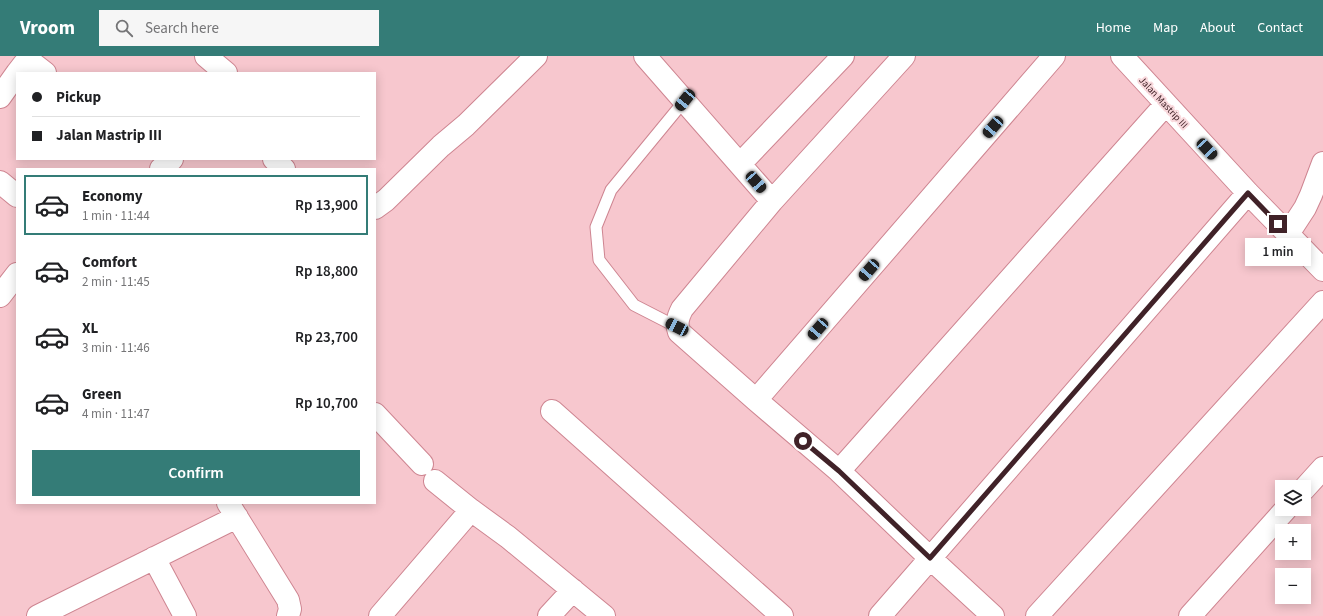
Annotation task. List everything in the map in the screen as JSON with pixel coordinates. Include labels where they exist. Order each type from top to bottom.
[{"type":"street","points":[[206,56],[225,72]]},
{"type":"street","points":[[376,207],[386,200],[441,146],[466,125],[536,56]]},
{"type":"street","points":[[645,56],[772,201]]},
{"type":"street","points":[[740,164],[843,56]]},
{"type":"street","points":[[904,56],[772,201],[682,309],[678,318],[677,327],[679,332],[839,471],[993,616]]},
{"type":"street","points":[[756,400],[1054,56]]},
{"type":"street","name":"Jalan Mastrip III","points":[[1122,56],[1248,193],[1323,270]]},
{"type":"street","points":[[18,72],[27,61],[31,62],[44,72]]},
{"type":"street","points":[[0,98],[16,74]]},
{"type":"street","points":[[839,471],[1166,104]]},
{"type":"street","points":[[162,168],[171,160]]},
{"type":"street","points":[[275,160],[283,168]]},
{"type":"street","points":[[1288,234],[1305,208],[1323,163]]},
{"type":"street","points":[[0,182],[16,195]]},
{"type":"street","points":[[880,616],[1248,193]]},
{"type":"street","points":[[0,296],[16,275]]},
{"type":"street","points":[[1037,616],[1323,302]]},
{"type":"street","points":[[552,411],[782,616]]},
{"type":"street","points":[[376,415],[422,464]]},
{"type":"street","points":[[1311,481],[1323,468]]},
{"type":"street","points":[[435,481],[508,537],[604,616]]},
{"type":"street","points":[[38,616],[154,558],[233,510],[288,600],[290,609],[288,616]]},
{"type":"street","points":[[380,616],[471,510]]},
{"type":"street","points":[[1190,616],[1280,516]]},
{"type":"street","points":[[154,558],[185,616]]},
{"type":"street","points":[[549,616],[572,590]]},
{"type":"lane","points":[[677,327],[634,305],[599,260],[596,227],[611,190],[685,100]]},
{"type":"route","points":[[803,441],[839,471],[930,558],[1248,193],[1278,224]]}]
